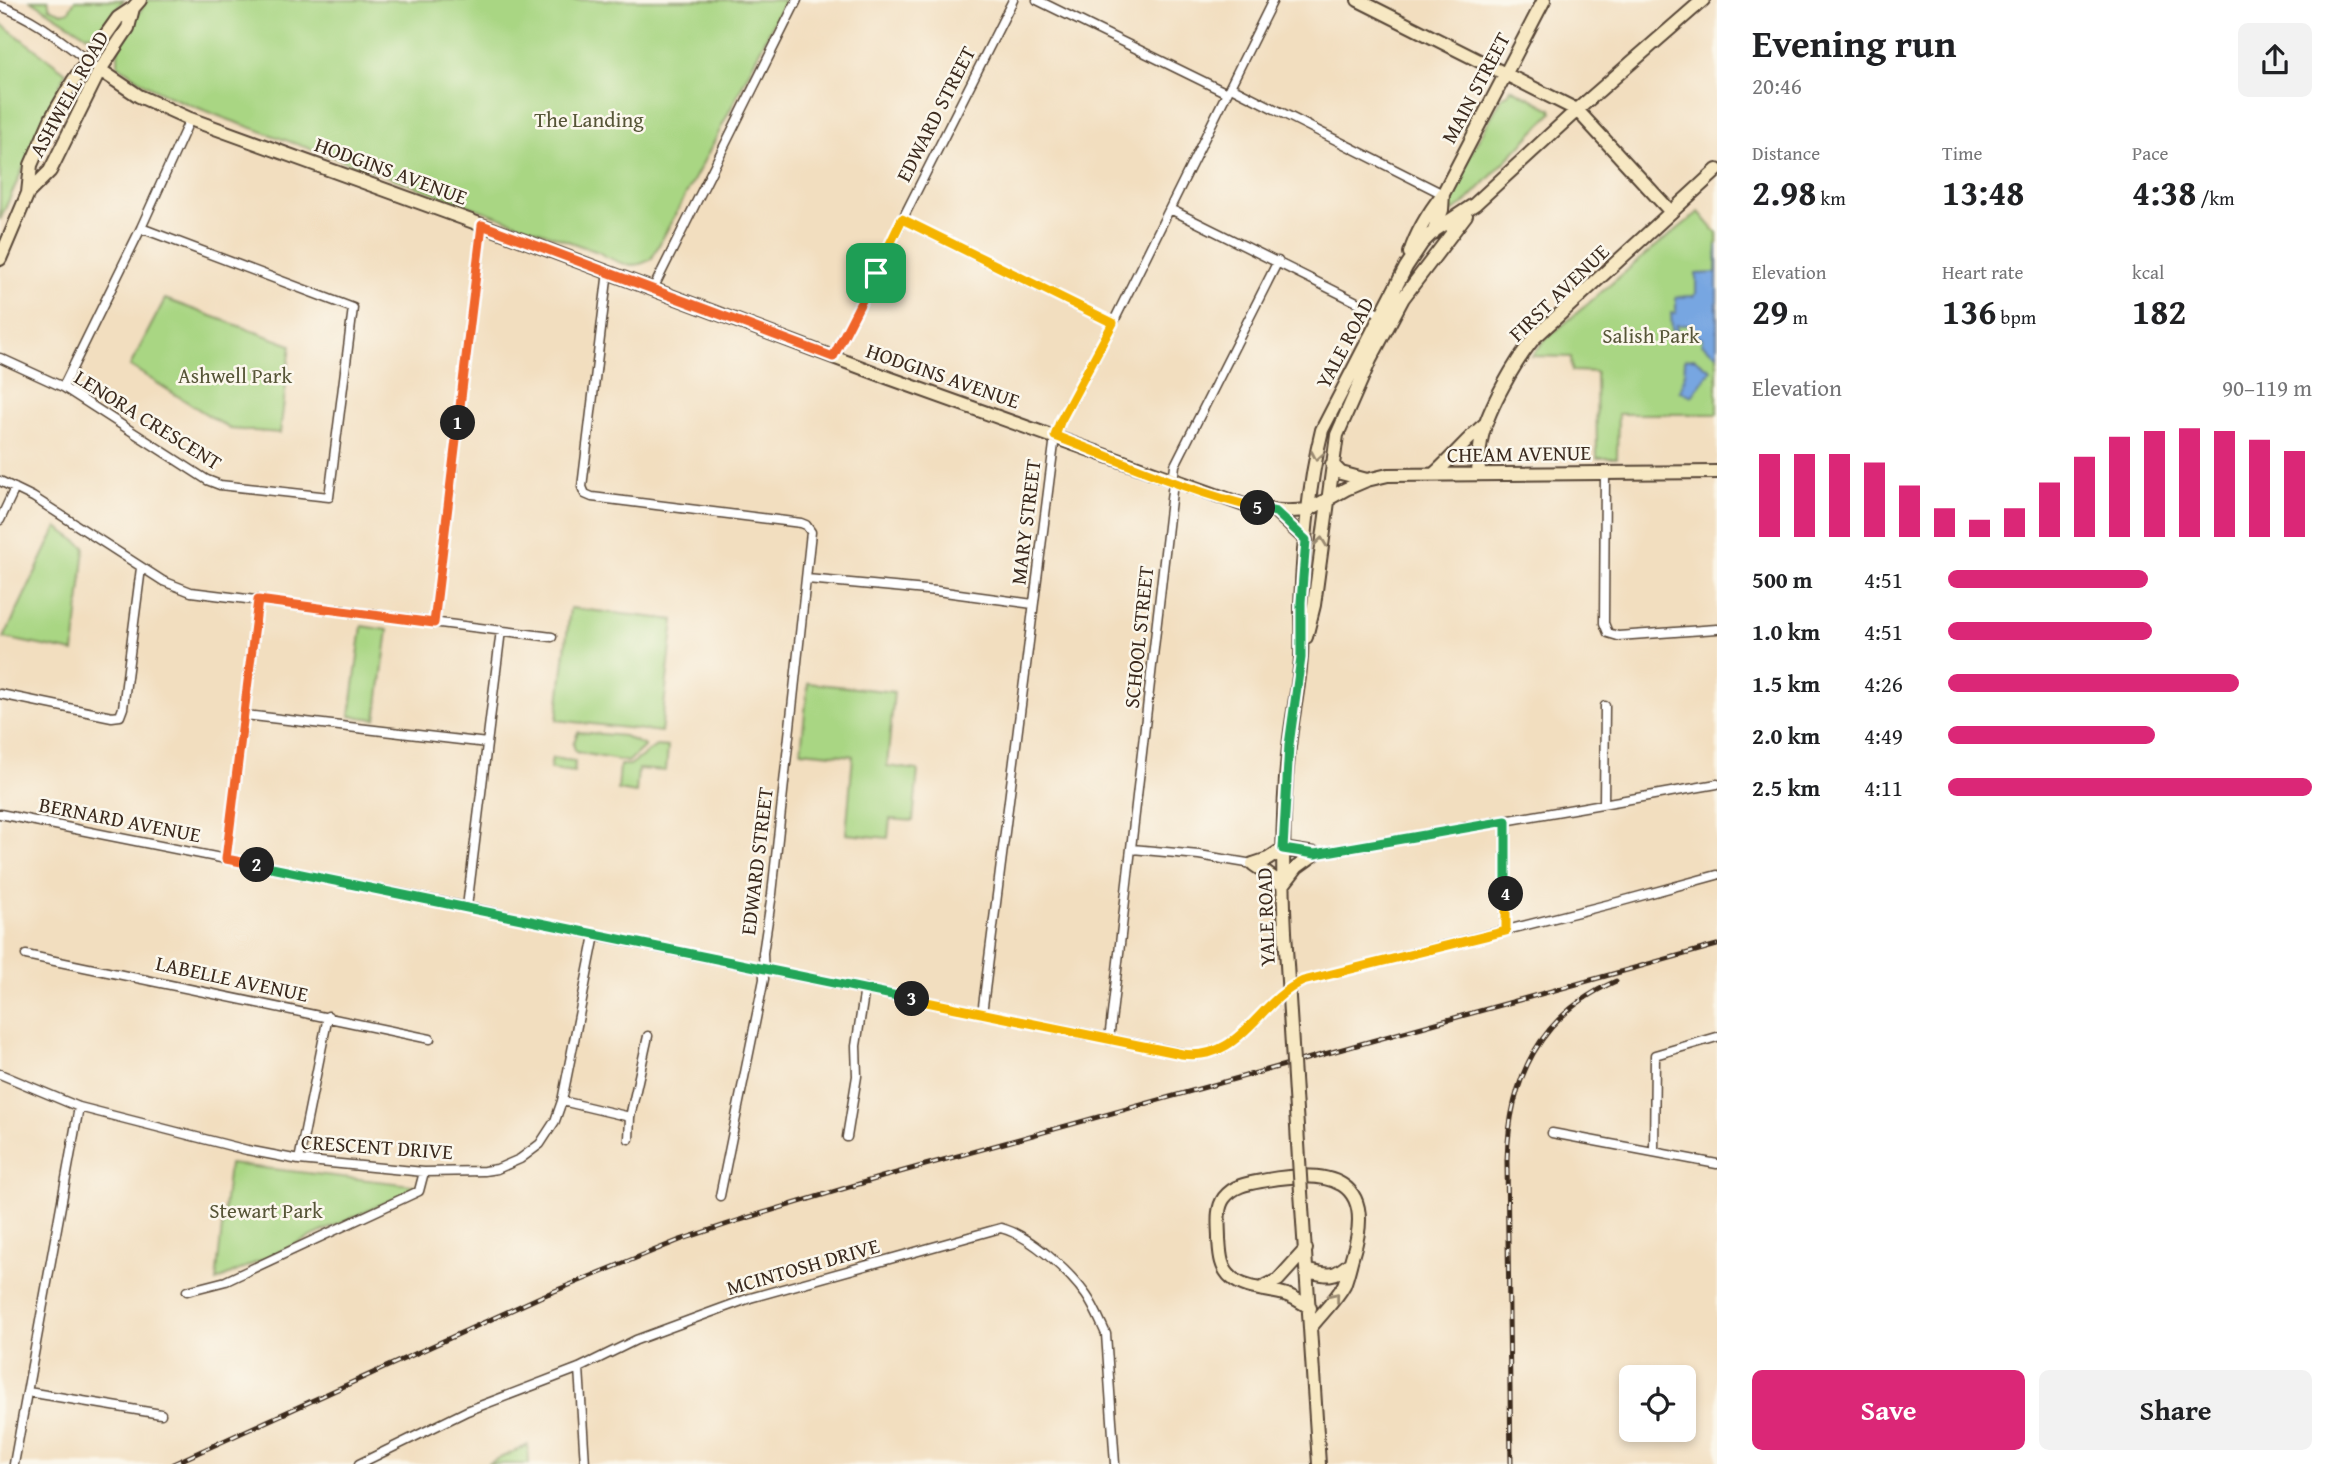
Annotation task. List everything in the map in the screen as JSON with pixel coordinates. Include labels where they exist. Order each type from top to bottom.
[{"type":"main road","points":[[1359,0],[1577,110],[1671,212]]},
{"type":"main road","name":"MAIN STREET","points":[[1406,267],[1415,237],[1443,194],[1544,0]]},
{"type":"main road","name":"YALE ROAD","points":[[1320,1464],[1285,932],[1283,849],[1289,745],[1301,658],[1314,605],[1337,435],[1406,267],[1422,243],[1434,231],[1475,204],[1701,1]]},
{"type":"main road","name":"ASHWELL ROAD","points":[[0,259],[28,192],[31,166],[47,129],[87,60],[118,18],[136,4]]},
{"type":"main road","name":"ASHWELL ROAD","points":[[28,192],[50,171],[100,70],[128,28],[136,4]]},
{"type":"main road","name":"HODGINS AVENUE","points":[[100,70],[139,96],[190,119],[1172,481],[1236,503],[1276,512],[1310,509]]},
{"type":"main road","name":"FIRST AVENUE","points":[[1478,474],[1480,446],[1486,422],[1518,361],[1534,338],[1717,170]]},
{"type":"main road","name":"MAIN STREET","points":[[1403,298],[1442,211],[1443,194]]},
{"type":"main road","name":"YALE ROAD","points":[[1301,658],[1301,602],[1306,540],[1316,454],[1322,430],[1387,317],[1475,204]]},
{"type":"main road","points":[[1434,474],[1460,450],[1465,440],[1486,422]]},
{"type":"main road","points":[[1332,464],[1341,473],[1367,480]]},
{"type":"main road","name":"CHEAM AVENUE","points":[[1310,509],[1367,480],[1388,475],[1717,472]]},
{"type":"main road","points":[[1276,512],[1306,540]]},
{"type":"main road","points":[[1253,864],[1268,859],[1283,849],[1315,854]]},
{"type":"main road","points":[[1253,864],[1283,885],[1297,867],[1315,854]]},
{"type":"main road","points":[[1310,1308],[1291,1296],[1249,1287],[1231,1277],[1220,1260],[1218,1216],[1223,1199],[1234,1187],[1306,1176],[1329,1177],[1344,1185],[1355,1198],[1361,1214],[1360,1232],[1343,1287],[1311,1327]]},
{"type":"main road","points":[[1262,1288],[1278,1280],[1306,1249]]},
{"type":"main road","points":[[1308,1271],[1326,1276],[1339,1273],[1350,1263]]},
{"type":"street","points":[[653,289],[797,0]]},
{"type":"street","name":"EDWARD STREET","points":[[833,357],[1013,0]]},
{"type":"street","points":[[1037,0],[1443,194]]},
{"type":"street","name":"MARY STREET","points":[[982,1014],[1055,436],[1273,0]]},
{"type":"street","points":[[0,6],[18,12],[43,27],[100,70]]},
{"type":"street","points":[[62,387],[141,228],[190,119]]},
{"type":"street","points":[[1170,208],[1387,317]]},
{"type":"street","points":[[902,219],[1113,323]]},
{"type":"street","points":[[434,623],[482,225]]},
{"type":"street","name":"LENORA CRESCENT","points":[[0,358],[62,387],[207,480],[220,485],[329,497],[353,308],[141,228]]},
{"type":"street","name":"SCHOOL STREET","points":[[1109,1040],[1175,465],[1278,261]]},
{"type":"street","name":"EDWARD STREET","points":[[608,271],[582,487],[585,494],[801,523],[809,527],[811,535],[772,894],[763,953],[764,979],[720,1196]]},
{"type":"street","points":[[1605,472],[1604,622],[1608,633],[1618,636],[1717,629]]},
{"type":"street","points":[[0,481],[68,519],[141,569],[191,592],[552,637]]},
{"type":"street","points":[[0,520],[15,488]]},
{"type":"street","points":[[0,694],[112,717],[120,716],[141,569]]},
{"type":"street","points":[[807,579],[937,591],[1033,604]]},
{"type":"street","points":[[226,859],[258,600]]},
{"type":"street","points":[[467,907],[501,630]]},
{"type":"street","points":[[1605,706],[1605,803]]},
{"type":"street","points":[[245,715],[487,743]]},
{"type":"street","points":[[1315,854],[1717,783]]},
{"type":"street","name":"BERNARD AVENUE","points":[[0,814],[1182,1054],[1209,1054],[1230,1045],[1282,993],[1303,981],[1506,931]]},
{"type":"street","points":[[1506,821],[1506,931],[1717,875]]},
{"type":"street","points":[[1132,849],[1199,855],[1253,864]]},
{"type":"street","name":"CRESCENT DRIVE","points":[[3,1076],[79,1107],[247,1150],[299,1160],[424,1172],[497,1169],[520,1159],[540,1144],[555,1121],[562,1101],[595,935]]},
{"type":"street","name":"LABELLE AVENUE","points":[[26,955],[430,1039]]},
{"type":"street","points":[[847,1137],[857,1076],[856,1046],[864,988]]},
{"type":"street","points":[[299,1160],[328,1016]]},
{"type":"street","points":[[629,1139],[630,1117],[648,1036]]},
{"type":"street","points":[[1654,1152],[1655,1055],[1717,1037]]},
{"type":"street","points":[[0,1086],[3,1076]]},
{"type":"street","points":[[562,1101],[630,1117]]},
{"type":"street","points":[[14,1464],[79,1107]]},
{"type":"street","points":[[1552,1133],[1717,1164]]},
{"type":"street","points":[[187,1291],[226,1281],[419,1191],[424,1172]]},
{"type":"street","name":"MCINTOSH DRIVE","points":[[359,1464],[373,1461],[467,1411],[579,1367],[636,1340],[750,1298],[1001,1228],[1012,1231],[1070,1276],[1087,1296],[1097,1315],[1106,1334],[1115,1464]]},
{"type":"street","points":[[579,1367],[585,1464]]},
{"type":"street","points":[[28,1392],[161,1414]]},
{"type":"green space","points":[[31,0],[48,0],[50,8],[62,13],[69,11],[75,0],[124,0],[99,30],[86,35]]},
{"type":"green space","name":"The Landing","points":[[147,0],[785,0],[652,258],[632,265],[224,118],[147,85],[118,65],[118,47]]},
{"type":"green space","points":[[0,23],[66,72],[0,220]]},
{"type":"green space","points":[[1511,88],[1551,109],[1552,113],[1463,205],[1443,217],[1445,198],[1503,96],[1508,94]]},
{"type":"green space","name":"Salish Park","points":[[1699,212],[1717,233],[1717,414],[1618,414],[1617,458],[1597,458],[1596,372],[1572,371],[1571,357],[1532,356],[1544,341]]},
{"type":"green space","name":"Ashwell Park","points":[[165,299],[291,345],[280,433],[230,429],[130,366]]},
{"type":"green space","points":[[57,527],[85,547],[74,652],[4,638]]},
{"type":"green space","points":[[570,608],[674,620],[661,732],[557,720]]},
{"type":"green space","points":[[362,626],[388,630],[376,719],[350,716]]},
{"type":"green space","points":[[808,683],[894,692],[887,766],[918,770],[913,821],[890,819],[888,838],[846,834],[853,756],[801,751]]},
{"type":"green space","points":[[578,732],[624,736],[645,746],[628,762],[576,752],[573,744]]},
{"type":"green space","points":[[656,746],[668,747],[666,771],[638,769],[636,793],[618,790],[620,765],[630,765]]},
{"type":"green space","points":[[552,758],[575,761],[574,772],[550,769]]},
{"type":"green space","name":"Stewart Park","points":[[229,1164],[421,1186],[216,1281]]},
{"type":"green space","points":[[528,1445],[529,1464],[487,1464]]},
{"type":"water","points":[[1717,245],[1717,355],[1702,344],[1702,338],[1696,336],[1690,325],[1677,325],[1677,331],[1672,330],[1671,313],[1676,313],[1676,297],[1696,294],[1696,274],[1716,273]]},
{"type":"water","points":[[1694,358],[1711,370],[1692,396],[1680,391],[1685,359]]},
{"type":"railway","points":[[173,1464],[540,1297],[680,1240],[882,1177],[1717,945]]},
{"type":"railway","points":[[1511,1464],[1507,1161],[1514,1103],[1533,1053],[1548,1031],[1589,995],[1616,981]]},
{"type":"route","points":[[902,219],[1113,323],[1055,436],[1172,481],[1236,503],[1276,512],[1306,540],[1301,602],[1301,658],[1284,798],[1283,849],[1315,854],[1506,821],[1506,931],[1303,981],[1282,993],[1230,1045],[1209,1054],[1190,1055],[226,859],[258,600],[434,623],[482,225],[833,357],[876,273],[902,219]]}]
